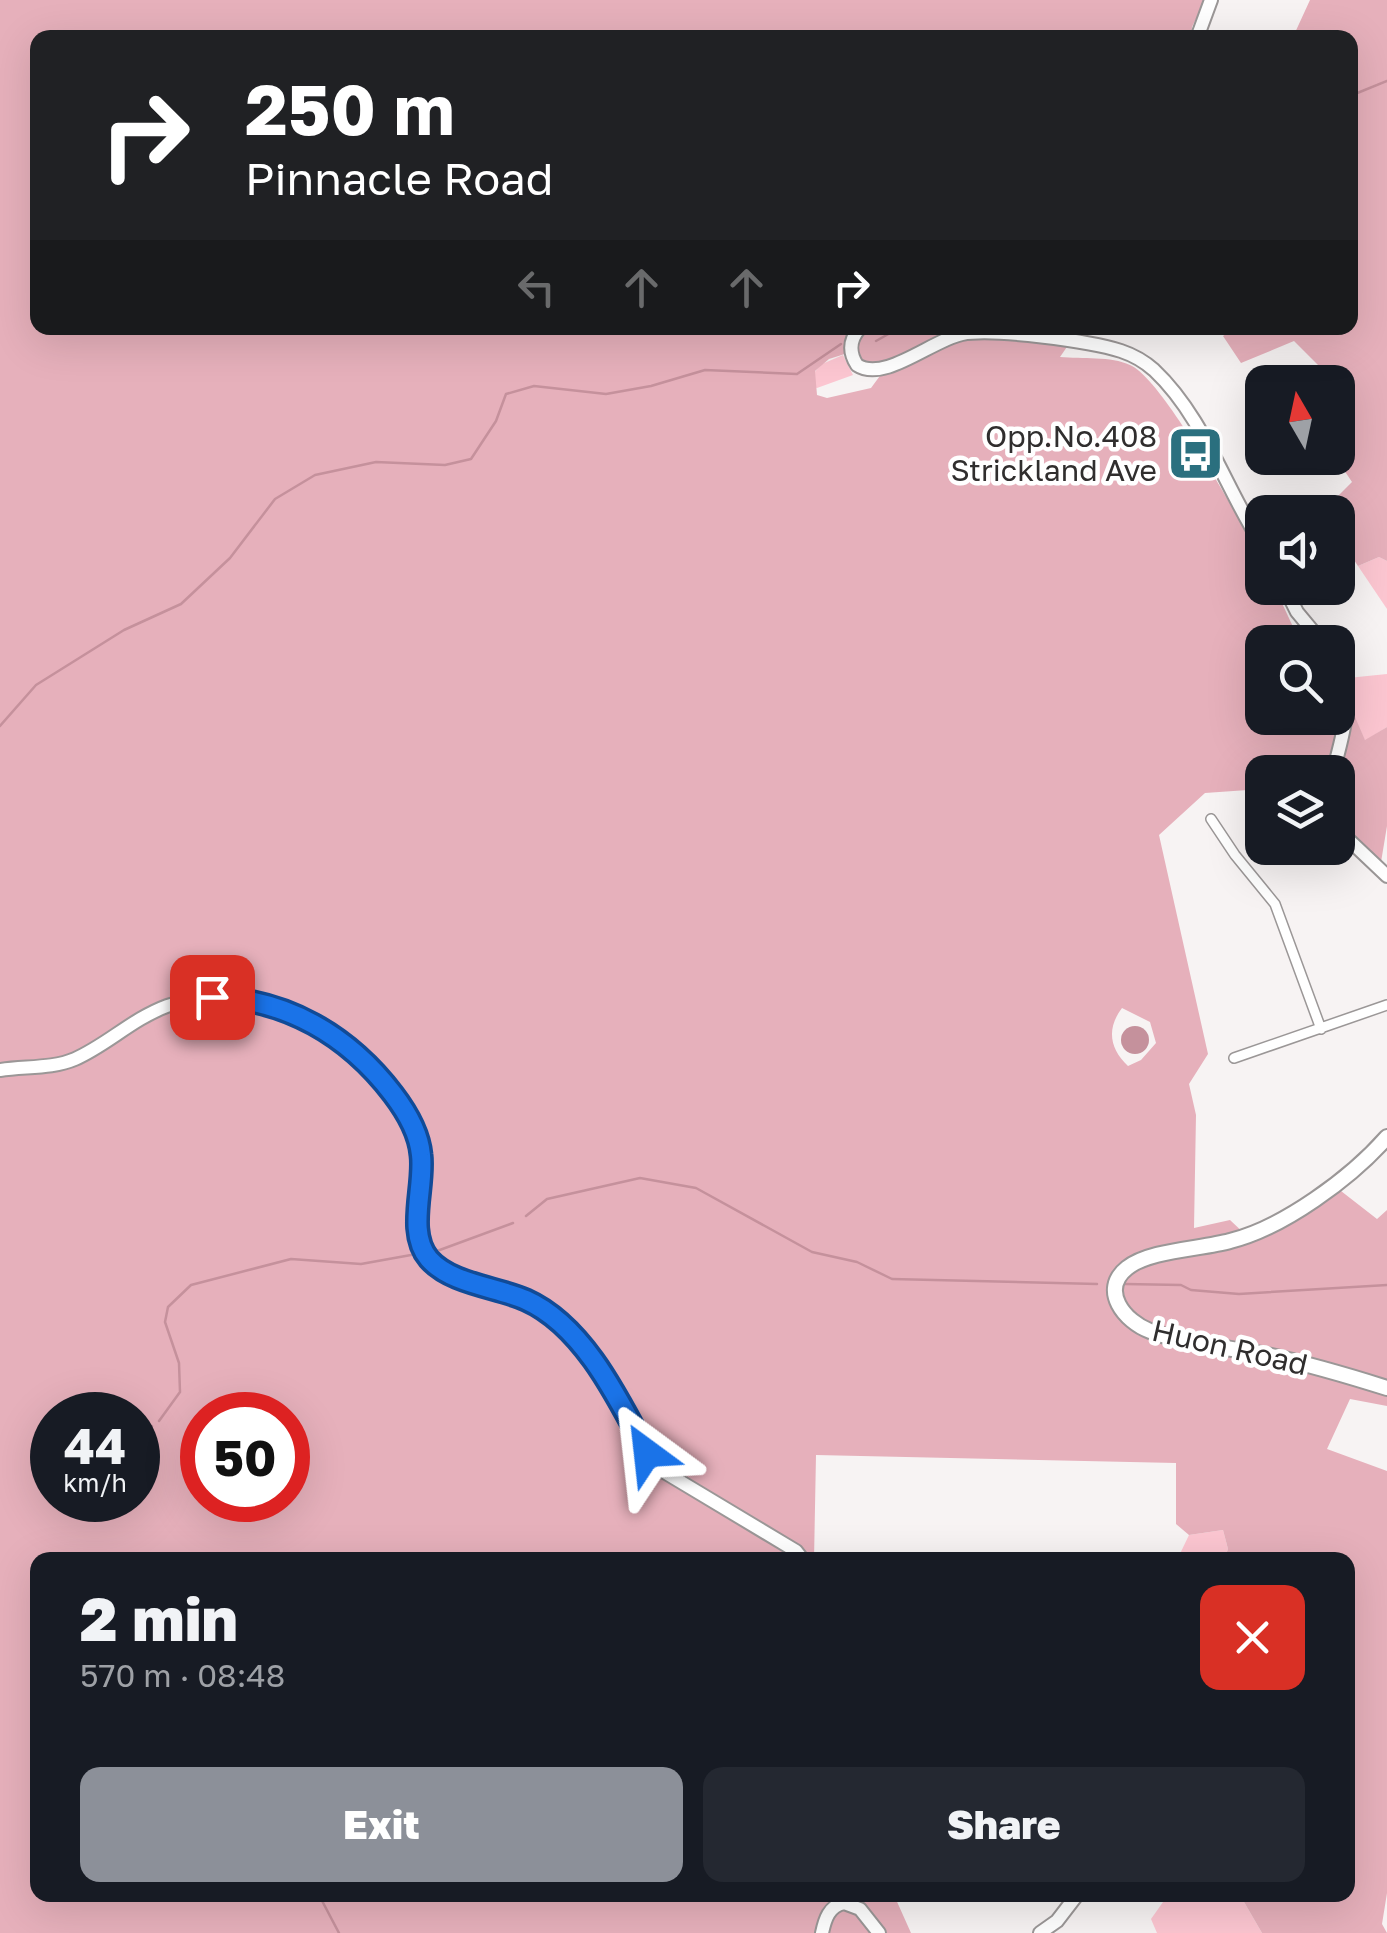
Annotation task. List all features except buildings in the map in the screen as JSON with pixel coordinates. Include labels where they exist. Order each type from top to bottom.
[{"type":"main road","points":[[1200,30],[1212,0]]},
{"type":"main road","points":[[855,335],[851,352],[857,364],[870,370],[893,365],[960,335]]},
{"type":"main road","points":[[1006,335],[1085,342],[1133,355],[1152,369],[1181,401],[1245,515]]},
{"type":"main road","points":[[1355,846],[1387,876]]},
{"type":"main road","points":[[0,1070],[55,1065],[75,1059],[167,1006],[212,997],[272,1006],[336,1036],[387,1086],[409,1118],[422,1170],[418,1226],[430,1260],[452,1274],[513,1294],[553,1316],[595,1366],[654,1463],[797,1552]]},
{"type":"main road","name":"Huon Road","points":[[1387,1137],[1356,1168],[1263,1229],[1230,1241],[1133,1264],[1120,1276],[1115,1293],[1125,1315],[1145,1330],[1294,1361],[1387,1388]]},
{"type":"main road","points":[[1040,1933],[1062,1916],[1072,1902]]},
{"type":"main road","points":[[822,1933],[831,1909],[844,1903],[860,1910],[879,1933]]},
{"type":"street","points":[[1211,819],[1275,904],[1321,1029]]},
{"type":"street","points":[[1234,1058],[1387,1005]]},
{"type":"shaded area","points":[[0,0],[1205,0],[1192,30],[30,30],[30,335],[1062,335],[1057,339],[1071,341],[1060,357],[1105,359],[1130,365],[1161,395],[1245,529],[1245,605],[1283,605],[1292,625],[1245,625],[1245,735],[1355,735],[1355,717],[1365,740],[1387,727],[1387,826],[1381,862],[1355,837],[1355,755],[1245,755],[1245,790],[1205,793],[1159,835],[1208,1054],[1189,1084],[1196,1115],[1194,1228],[1230,1220],[1247,1236],[1313,1199],[1341,1191],[1377,1219],[1387,1210],[1387,1406],[1350,1399],[1327,1449],[1387,1471],[1387,1893],[1382,1924],[1387,1933],[1262,1933],[1244,1902],[1355,1902],[1355,1552],[1227,1552],[1223,1530],[1189,1535],[1176,1524],[1176,1463],[816,1455],[814,1552],[30,1552],[30,1902],[897,1902],[911,1933],[0,1933]],"holes":[[[851,352],[875,370],[885,369],[871,388],[827,398],[817,395],[815,371],[829,359]],[[1122,1008],[1150,1022],[1156,1043],[1141,1060],[1128,1066],[1117,1053],[1112,1038],[1117,1016]]]},
{"type":"shaded area","points":[[1310,0],[1387,0],[1387,561],[1379,557],[1358,566],[1355,495],[1339,495],[1352,482],[1347,475],[1355,475],[1355,365],[1318,365],[1294,341],[1241,363],[1223,336],[1358,335],[1358,30],[1296,30]]},
{"type":"shaded area","points":[[843,355],[853,375],[817,388],[810,386],[809,378],[822,364]]},
{"type":"shaded area","points":[[1379,557],[1387,561],[1387,609],[1358,566]]},
{"type":"shaded area","points":[[1387,674],[1387,727],[1365,741],[1355,718],[1355,677]]},
{"type":"shaded area","points":[[1135,1026],[1145,1030],[1149,1040],[1145,1050],[1135,1054],[1125,1050],[1121,1040],[1125,1030]]},
{"type":"shaded area","points":[[1223,1530],[1227,1552],[1181,1552],[1189,1535]]},
{"type":"shaded area","points":[[1163,1902],[1244,1902],[1262,1933],[1157,1933],[1151,1919]]},
{"type":"waterway","points":[[1358,93],[1387,81]]},
{"type":"waterway","points":[[876,341],[887,335]]},
{"type":"waterway","points":[[0,726],[36,685],[124,630],[181,604],[230,558],[275,499],[315,475],[376,462],[445,465],[471,459],[496,421],[506,394],[534,386],[606,394],[705,370],[797,374],[841,344]]},
{"type":"waterway","points":[[526,1216],[547,1199],[640,1178],[696,1188],[812,1252],[857,1262],[892,1279],[1097,1284]]},
{"type":"waterway","points":[[437,1251],[513,1223]]},
{"type":"waterway","points":[[160,1420],[180,1392],[179,1363],[165,1322],[168,1307],[191,1285],[291,1259],[361,1264],[411,1255]]},
{"type":"waterway","points":[[1125,1284],[1181,1285],[1191,1290],[1239,1294],[1387,1285]]},
{"type":"waterway","points":[[323,1902],[339,1933]]},
{"type":"place","name":"Opp.No.408 Strickland Ave","points":[[1196,453]]},
{"type":"route","points":[[212,997],[249,1001],[300,1016],[336,1036],[372,1069],[398,1101],[417,1138],[422,1170],[418,1226],[430,1260],[452,1274],[531,1302],[553,1316],[572,1334],[605,1380],[647,1453]]}]
